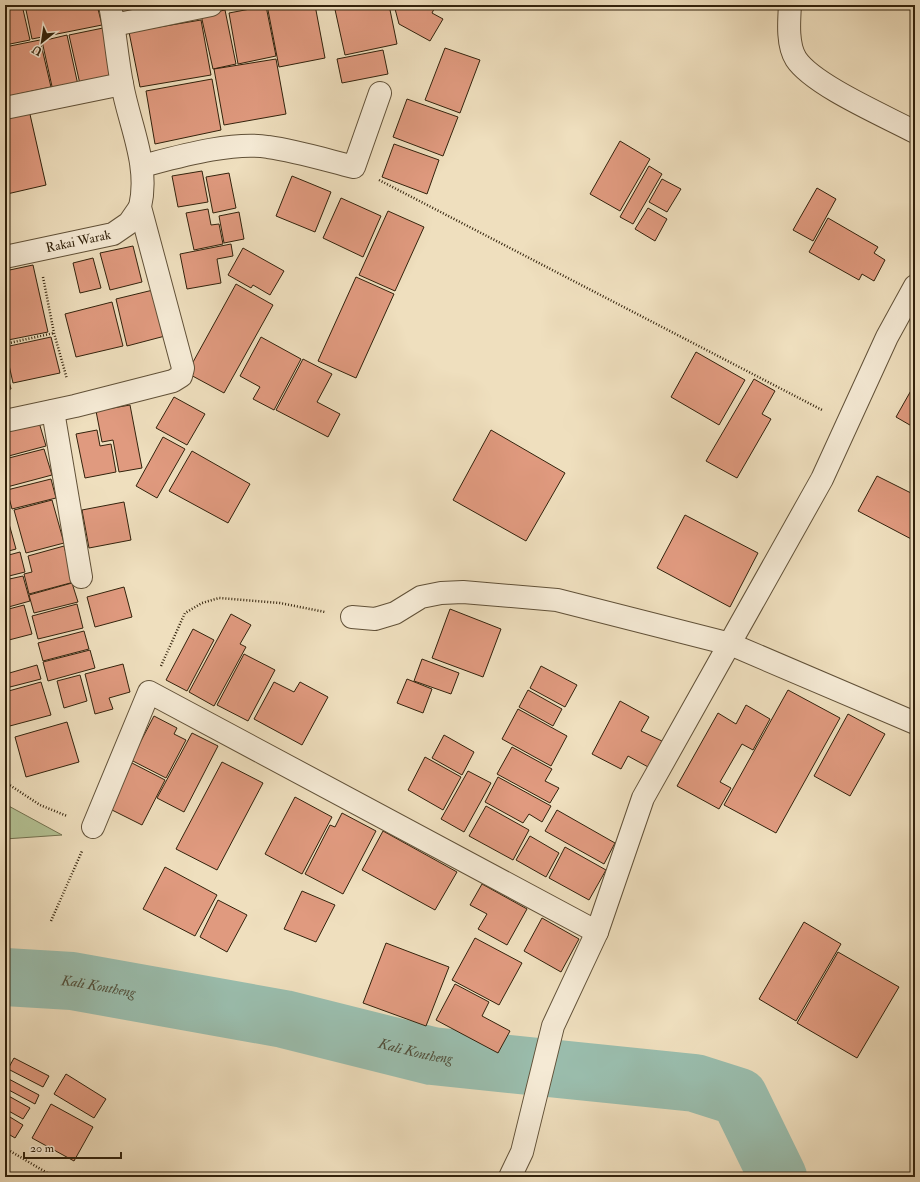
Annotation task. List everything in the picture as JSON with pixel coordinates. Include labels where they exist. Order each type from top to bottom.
[{"type":"street","points":[[5,421],[75,406],[173,380],[181,376],[183,368],[140,207],[144,190],[142,166],[122,84],[112,15],[211,5]]},
{"type":"street","points":[[790,5],[789,34],[796,59],[818,81],[915,132]]},
{"type":"street","points":[[5,108],[122,84]]},
{"type":"street","points":[[142,166],[191,153],[234,147],[267,146],[354,167],[380,93]]},
{"type":"street","name":"Rakai Warak","points":[[5,258],[113,234],[129,223],[140,207]]},
{"type":"street","points":[[510,1177],[522,1152],[553,1026],[597,932],[643,798],[822,479],[886,337],[915,286]]},
{"type":"street","points":[[53,411],[82,577]]},
{"type":"street","points":[[352,617],[375,619],[395,613],[421,597],[441,593],[463,592],[557,600],[730,644],[915,723]]},
{"type":"street","points":[[93,827],[149,692],[597,932]]},
{"type":"path","points":[[354,167],[847,423]]},
{"type":"path","points":[[38,251],[54,333],[75,406]]},
{"type":"path","points":[[5,344],[54,333]]},
{"type":"path","points":[[149,692],[185,613],[202,603],[219,598],[280,603],[352,617]]},
{"type":"path","points":[[5,782],[40,804],[68,817]]},
{"type":"path","points":[[51,921],[93,827]]},
{"type":"path","points":[[5,1148],[54,1177]]},
{"type":"green space","points":[[5,804],[62,835],[5,839]]},
{"type":"building","points":[[5,5],[22,5],[30,40],[5,45]]},
{"type":"building","points":[[25,5],[97,5],[102,25],[32,39]]},
{"type":"building","points":[[133,5],[157,5],[134,10]]},
{"type":"building","points":[[267,5],[315,5],[325,58],[279,67]]},
{"type":"building","points":[[334,5],[389,5],[397,44],[345,55]]},
{"type":"building","points":[[394,5],[436,5],[432,13],[443,19],[430,41],[399,24]]},
{"type":"building","points":[[266,6],[276,56],[238,64],[229,13]]},
{"type":"building","points":[[225,10],[236,64],[213,69],[201,15]]},
{"type":"building","points":[[201,20],[211,75],[140,87],[129,32]]},
{"type":"building","points":[[103,28],[113,77],[80,84],[69,35]]},
{"type":"building","points":[[67,35],[78,85],[53,91],[42,41]]},
{"type":"building","points":[[40,40],[51,87],[5,97],[5,47]]},
{"type":"building","points":[[445,48],[480,60],[460,113],[425,100]]},
{"type":"building","points":[[383,50],[388,74],[342,83],[337,59]]},
{"type":"building","points":[[276,59],[286,114],[224,125],[214,69]]},
{"type":"building","points":[[212,79],[221,130],[155,144],[146,91]]},
{"type":"building","points":[[407,99],[458,117],[443,156],[393,137]]},
{"type":"building","points":[[29,110],[46,185],[7,194],[5,187],[5,115]]},
{"type":"building","points":[[620,141],[650,159],[620,211],[590,194]]},
{"type":"building","points":[[394,144],[439,160],[427,194],[382,177]]},
{"type":"building","points":[[649,166],[662,174],[633,224],[620,217]]},
{"type":"building","points":[[202,171],[208,202],[178,207],[172,176]]},
{"type":"building","points":[[229,173],[236,208],[213,213],[206,177]]},
{"type":"building","points":[[292,176],[331,192],[315,232],[276,216]]},
{"type":"building","points":[[662,179],[681,189],[667,212],[649,202]]},
{"type":"building","points":[[817,188],[836,199],[813,241],[793,230]]},
{"type":"building","points":[[341,198],[381,216],[363,257],[323,238]]},
{"type":"building","points":[[648,208],[667,219],[655,241],[635,229]]},
{"type":"building","points":[[208,209],[211,225],[219,224],[223,244],[194,250],[186,213]]},
{"type":"building","points":[[388,211],[424,227],[395,291],[359,275]]},
{"type":"building","points":[[239,212],[244,239],[224,243],[219,216]]},
{"type":"building","points":[[828,218],[878,247],[874,253],[885,260],[874,281],[862,274],[859,280],[809,252]]},
{"type":"building","points":[[231,244],[233,256],[217,259],[221,283],[187,289],[180,254]]},
{"type":"building","points":[[133,246],[142,282],[110,290],[100,253]]},
{"type":"building","points":[[243,248],[284,271],[270,295],[253,285],[251,288],[228,275]]},
{"type":"building","points":[[93,258],[101,288],[80,293],[73,263]]},
{"type":"building","points":[[33,265],[48,332],[8,340],[5,326],[5,271]]},
{"type":"building","points":[[356,277],[394,294],[356,378],[318,361]]},
{"type":"building","points":[[236,284],[273,305],[224,393],[187,373]]},
{"type":"building","points":[[153,290],[165,336],[127,346],[116,299]]},
{"type":"building","points":[[112,302],[123,346],[76,357],[65,314]]},
{"type":"building","points":[[51,337],[60,373],[13,383],[5,347]]},
{"type":"building","points":[[261,337],[301,359],[274,410],[253,399],[260,387],[240,376]]},
{"type":"building","points":[[696,352],[745,380],[719,425],[671,397]]},
{"type":"building","points":[[303,359],[332,374],[317,402],[340,414],[328,437],[276,410]]},
{"type":"building","points":[[5,365],[11,389],[5,390]]},
{"type":"building","points":[[754,379],[775,391],[762,414],[771,419],[737,478],[706,461]]},
{"type":"building","points":[[913,387],[915,388],[915,428],[896,417]]},
{"type":"building","points":[[174,397],[205,414],[187,445],[156,428]]},
{"type":"building","points":[[130,405],[142,468],[119,472],[113,440],[102,442],[96,411]]},
{"type":"building","points":[[38,419],[46,446],[5,457],[5,428]]},
{"type":"building","points":[[97,430],[100,446],[111,444],[116,472],[85,478],[76,434]]},
{"type":"building","points":[[491,430],[565,473],[526,541],[453,500]]},
{"type":"building","points":[[163,437],[185,449],[157,498],[136,486]]},
{"type":"building","points":[[44,449],[52,475],[7,487],[5,480],[5,459]]},
{"type":"building","points":[[192,451],[250,484],[228,523],[169,491]]},
{"type":"building","points":[[877,476],[915,495],[915,541],[858,511]]},
{"type":"building","points":[[51,479],[56,498],[12,509],[7,490]]},
{"type":"building","points":[[52,500],[64,543],[26,553],[14,510]]},
{"type":"building","points":[[124,502],[131,540],[89,548],[82,510]]},
{"type":"building","points":[[5,509],[16,549],[5,552]]},
{"type":"building","points":[[685,515],[758,553],[730,607],[657,568]]},
{"type":"building","points":[[64,546],[74,582],[29,594],[24,574],[32,572],[28,556]]},
{"type":"building","points":[[20,552],[25,572],[5,577],[5,556]]},
{"type":"building","points":[[23,576],[30,601],[5,608],[5,580]]},
{"type":"building","points":[[72,583],[78,602],[34,613],[29,595]]},
{"type":"building","points":[[124,587],[132,617],[95,627],[87,597]]},
{"type":"building","points":[[77,604],[83,628],[38,639],[32,616]]},
{"type":"building","points":[[24,605],[32,634],[5,641],[5,610]]},
{"type":"building","points":[[450,609],[501,629],[483,677],[432,658]]},
{"type":"building","points":[[231,614],[251,625],[240,644],[246,647],[214,706],[189,692]]},
{"type":"building","points":[[193,629],[214,640],[187,691],[166,680]]},
{"type":"building","points":[[84,631],[89,649],[43,661],[38,643]]},
{"type":"building","points":[[90,650],[95,668],[48,681],[43,662]]},
{"type":"building","points":[[244,654],[275,670],[248,721],[217,705]]},
{"type":"building","points":[[422,659],[459,673],[451,694],[414,681]]},
{"type":"building","points":[[123,664],[130,692],[109,698],[113,709],[95,714],[85,674]]},
{"type":"building","points":[[37,665],[41,679],[10,687],[6,674]]},
{"type":"building","points":[[541,666],[577,685],[565,707],[530,688]]},
{"type":"building","points":[[80,675],[87,701],[64,708],[57,681]]},
{"type":"building","points":[[407,679],[432,689],[423,713],[397,703]]},
{"type":"building","points":[[41,682],[51,715],[6,727],[5,692]]},
{"type":"building","points":[[274,682],[294,692],[300,682],[328,697],[302,745],[254,719]]},
{"type":"building","points":[[528,690],[562,709],[553,726],[519,707]]},
{"type":"building","points":[[788,690],[840,718],[776,833],[724,805]]},
{"type":"building","points":[[620,701],[649,717],[641,731],[664,742],[650,768],[628,756],[621,769],[592,754]]},
{"type":"building","points":[[746,705],[770,719],[753,750],[742,744],[720,782],[731,788],[719,809],[677,786],[718,713],[736,724]]},
{"type":"building","points":[[518,709],[567,736],[551,766],[502,739]]},
{"type":"building","points":[[848,714],[885,734],[850,796],[814,776]]},
{"type":"building","points":[[154,716],[177,728],[174,734],[186,740],[166,778],[131,760]]},
{"type":"building","points":[[67,722],[79,762],[26,777],[15,737]]},
{"type":"building","points":[[192,733],[218,746],[184,812],[157,798]]},
{"type":"building","points":[[444,735],[474,752],[462,775],[432,758]]},
{"type":"building","points":[[512,747],[552,769],[545,781],[559,788],[550,803],[497,774]]},
{"type":"building","points":[[425,757],[461,777],[443,810],[408,790]]},
{"type":"building","points":[[222,762],[263,783],[217,870],[176,849]]},
{"type":"building","points":[[132,763],[165,780],[142,825],[108,808]]},
{"type":"building","points":[[468,771],[491,783],[464,832],[441,819]]},
{"type":"building","points":[[498,777],[551,806],[542,822],[529,814],[523,823],[485,802]]},
{"type":"building","points":[[295,797],[332,817],[302,874],[265,854]]},
{"type":"building","points":[[486,806],[529,830],[513,860],[469,836]]},
{"type":"building","points":[[557,810],[615,843],[604,864],[545,831]]},
{"type":"building","points":[[342,813],[376,831],[343,894],[305,874],[330,825],[335,827]]},
{"type":"building","points":[[383,831],[457,872],[435,910],[362,870]]},
{"type":"building","points":[[530,836],[559,853],[546,877],[516,860]]},
{"type":"building","points":[[565,847],[606,870],[589,900],[549,878]]},
{"type":"building","points":[[165,867],[217,895],[195,936],[143,909]]},
{"type":"building","points":[[482,884],[527,909],[507,945],[478,929],[487,914],[470,905]]},
{"type":"building","points":[[302,891],[335,905],[316,942],[284,929]]},
{"type":"building","points":[[218,900],[247,915],[227,952],[200,937]]},
{"type":"building","points":[[542,918],[579,939],[561,972],[524,951]]},
{"type":"building","points":[[804,922],[841,944],[796,1021],[759,999]]},
{"type":"building","points":[[475,938],[522,963],[499,1005],[452,980]]},
{"type":"building","points":[[386,943],[449,967],[426,1026],[363,1003]]},
{"type":"building","points":[[838,952],[899,987],[857,1058],[797,1023]]},
{"type":"building","points":[[455,984],[489,1002],[482,1016],[510,1031],[498,1053],[436,1020]]},
{"type":"building","points":[[14,1058],[49,1076],[43,1087],[8,1069]]},
{"type":"building","points":[[66,1074],[106,1099],[94,1118],[54,1094]]},
{"type":"building","points":[[5,1077],[39,1095],[35,1104],[5,1088]]},
{"type":"building","points":[[5,1094],[30,1108],[23,1119],[5,1109]]},
{"type":"building","points":[[51,1104],[93,1127],[74,1161],[32,1138]]},
{"type":"building","points":[[5,1114],[23,1125],[15,1138],[5,1132]]},
{"type":"waterway","name":"Kali Kontheng","points":[[5,977],[72,981],[284,1019],[432,1056],[695,1083],[739,1097],[778,1177]]}]
